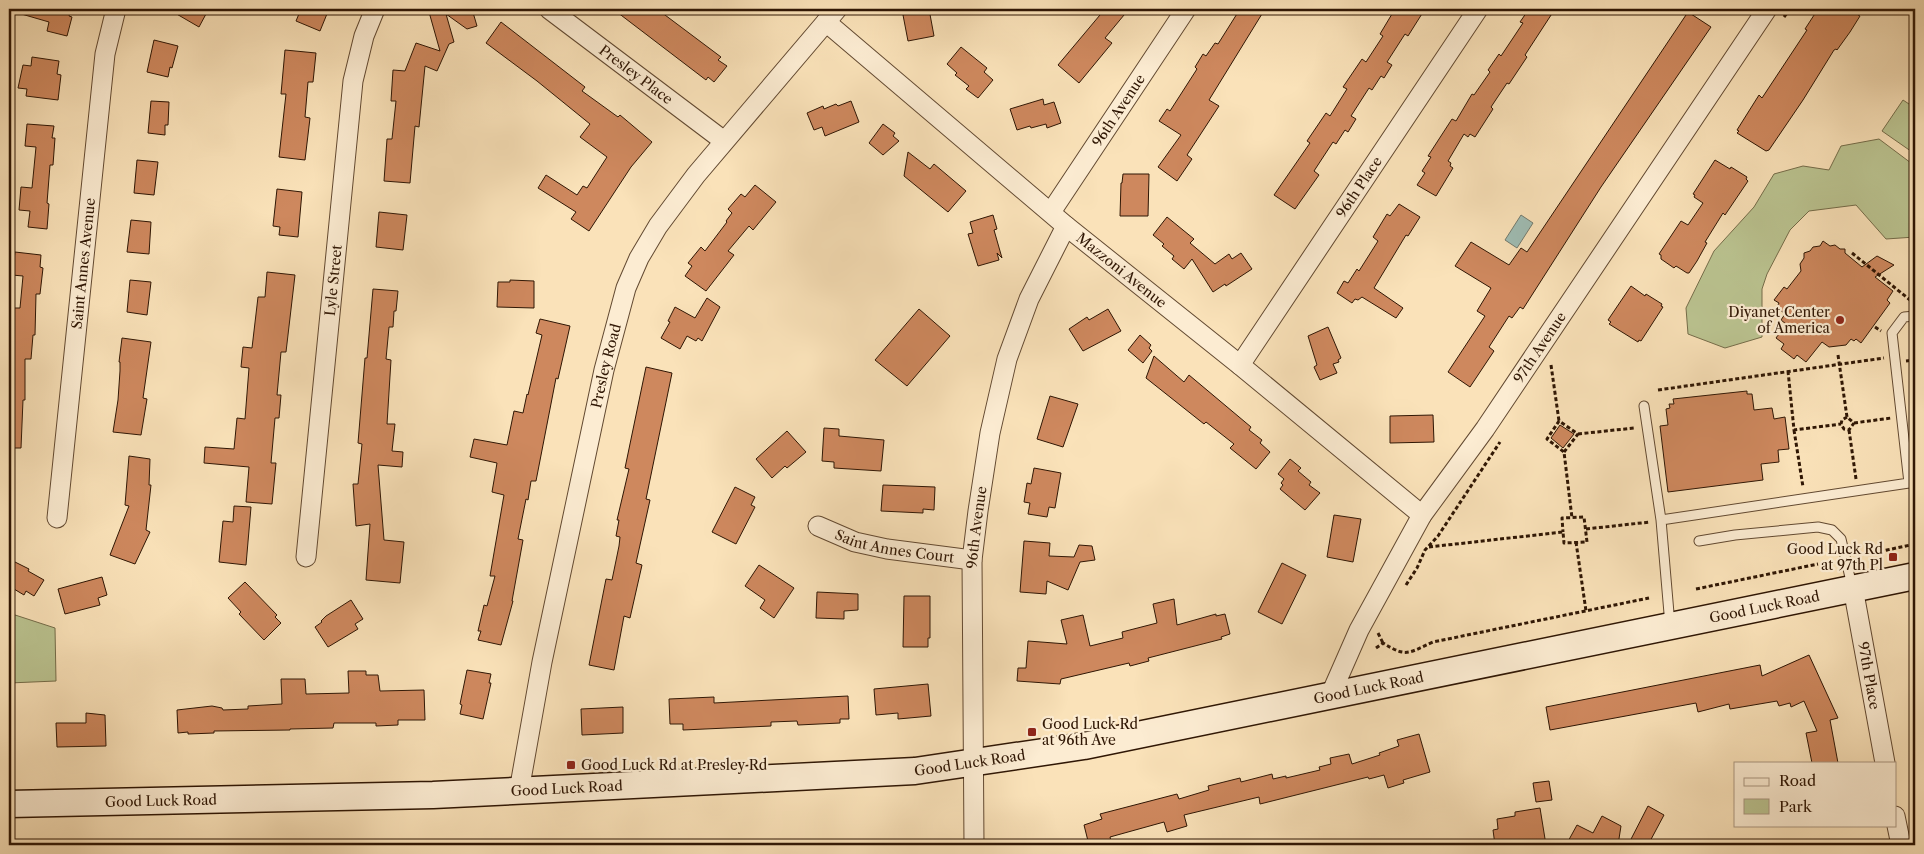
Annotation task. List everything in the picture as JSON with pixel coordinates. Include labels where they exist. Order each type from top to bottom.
[{"type":"main road","name":"Good Luck Road","points":[[9,804],[433,795],[906,771],[972,764],[1084,746],[1915,576]]},
{"type":"street","name":"Saint Annes Avenue","points":[[57,518],[105,54],[116,9]]},
{"type":"street","name":"Lyle Street","points":[[306,557],[353,81],[364,36],[375,9]]},
{"type":"street","name":"Presley Place","points":[[549,9],[724,141]]},
{"type":"street","name":"96th Avenue","points":[[1051,212],[1186,9]]},
{"type":"street","name":"96th Place","points":[[1240,365],[1478,9]]},
{"type":"street","name":"97th Avenue","points":[[1330,696],[1359,630],[1422,515],[1485,429],[1767,9]]},
{"type":"street","name":"Presley Road","points":[[519,791],[542,662],[604,370],[626,288],[639,258],[658,226],[724,141],[831,16]]},
{"type":"street","name":"Mazzoni Avenue","points":[[831,16],[1066,226],[1240,365],[1422,515]]},
{"type":"street","name":"96th Avenue","points":[[974,845],[972,560],[990,433],[1007,359],[1029,299],[1066,226]]},
{"type":"street","name":"Saint Annes Court","points":[[818,526],[855,542],[886,549],[972,560]]},
{"type":"street","name":"97th Place","points":[[1853,588],[1885,762]]},
{"type":"street","points":[[1896,821],[1901,845]]},
{"type":"lane","points":[[1660,520],[1909,483],[1892,333],[1904,317],[1915,316]]},
{"type":"lane","points":[[1644,406],[1660,520],[1670,625]]},
{"type":"lane","points":[[1700,541],[1735,535],[1818,527],[1832,530],[1840,539],[1853,588]]},
{"type":"path","points":[[1852,253],[1914,302],[1915,305]]},
{"type":"path","points":[[1838,355],[1847,417],[1854,423]]},
{"type":"path","points":[[1658,390],[1894,356]]},
{"type":"path","points":[[1551,365],[1559,421],[1546,440],[1564,452]]},
{"type":"path","points":[[1788,371],[1794,430],[1840,424],[1847,417]]},
{"type":"path","points":[[1857,491],[1849,430],[1854,423],[1902,417]]},
{"type":"path","points":[[1559,421],[1578,434],[1647,427]]},
{"type":"path","points":[[1840,424],[1844,429],[1849,430]]},
{"type":"path","points":[[1572,518],[1564,452],[1578,434]]},
{"type":"path","points":[[1584,517],[1586,529],[1587,542],[1564,543],[1562,518],[1584,517]]},
{"type":"path","points":[[1586,529],[1660,520]]},
{"type":"path","points":[[1429,547],[1563,532]]},
{"type":"path","points":[[1576,542],[1586,611]]},
{"type":"path","points":[[1873,553],[1915,544]]},
{"type":"path","points":[[1696,589],[1818,564]]},
{"type":"path","points":[[1376,648],[1383,643],[1399,653],[1408,653],[1433,642],[1649,598]]},
{"type":"green space","points":[[1903,100],[1915,108],[1915,154],[1882,131]]},
{"type":"green space","points":[[1879,139],[1915,166],[1915,237],[1886,239],[1856,205],[1809,211],[1790,230],[1767,274],[1762,289],[1762,337],[1725,348],[1688,334],[1686,308],[1714,251],[1754,207],[1774,174],[1803,166],[1829,170],[1841,146]]},
{"type":"green space","points":[[9,613],[55,628],[56,681],[9,683]]},
{"type":"water","points":[[1521,215],[1533,223],[1517,248],[1505,240]]},
{"type":"building","points":[[19,9],[71,9],[69,16],[72,17],[67,36],[47,31],[49,22],[18,13]]},
{"type":"building","points":[[168,9],[207,9],[199,27]]},
{"type":"building","points":[[301,9],[329,9],[320,31],[296,21]]},
{"type":"building","points":[[439,9],[472,9],[477,26],[467,29],[446,14],[454,42],[449,44],[437,71],[425,66],[419,127],[415,126],[410,183],[384,181],[387,139],[392,139],[396,101],[391,101],[393,70],[405,71],[416,43],[440,51],[429,12]]},
{"type":"building","points":[[613,9],[657,9],[721,57],[718,60],[727,66],[714,82],[708,77],[706,80]]},
{"type":"building","points":[[905,9],[929,9],[934,36],[908,41],[903,15],[906,14]]},
{"type":"building","points":[[1105,9],[1129,9],[1105,38],[1112,43],[1079,83],[1058,65]]},
{"type":"building","points":[[1240,9],[1265,9],[1209,100],[1219,106],[1187,155],[1192,159],[1177,181],[1158,167],[1181,135],[1159,121],[1167,109],[1170,111],[1197,69],[1195,67],[1203,54],[1206,56],[1215,43],[1218,44]]},
{"type":"building","points":[[1395,9],[1425,9],[1408,36],[1405,34],[1387,62],[1392,65],[1384,78],[1381,76],[1372,90],[1369,88],[1351,116],[1356,119],[1348,132],[1345,130],[1336,144],[1333,142],[1314,171],[1319,175],[1295,209],[1274,195],[1310,143],[1307,141],[1326,113],[1330,116],[1347,89],[1343,87],[1362,59],[1366,62],[1383,36],[1380,34]]},
{"type":"building","points":[[1529,9],[1555,9],[1525,55],[1527,57],[1491,107],[1493,109],[1475,137],[1470,134],[1468,137],[1464,134],[1448,161],[1453,168],[1436,196],[1417,185],[1425,173],[1422,171],[1431,157],[1428,156],[1452,119],[1456,121],[1472,94],[1474,95],[1490,72],[1488,70],[1499,54],[1501,56],[1523,23],[1520,22]]},
{"type":"building","points":[[1818,9],[1862,9],[1850,32],[1837,50],[1834,50],[1803,100],[1769,150],[1766,151],[1737,133],[1739,131],[1737,130],[1759,95],[1762,98],[1807,30],[1805,29]]},
{"type":"building","points":[[1688,12],[1711,27],[1601,187],[1523,309],[1520,307],[1512,318],[1509,316],[1489,347],[1494,351],[1470,387],[1448,372],[1485,316],[1477,311],[1491,288],[1455,266],[1471,242],[1509,265],[1521,248],[1527,252]]},
{"type":"building","points":[[501,22],[585,87],[582,91],[618,117],[620,115],[652,142],[631,167],[589,231],[571,219],[576,212],[538,188],[546,175],[577,195],[583,186],[587,188],[607,157],[580,137],[590,124],[486,43]]},
{"type":"building","points":[[154,40],[178,46],[168,77],[147,72]]},
{"type":"building","points":[[961,47],[987,68],[984,72],[993,80],[978,98],[966,89],[969,86],[955,75],[957,73],[947,64]]},
{"type":"building","points":[[285,50],[316,53],[313,82],[308,82],[305,117],[310,118],[305,160],[279,157],[286,94],[281,94]]},
{"type":"building","points":[[32,57],[59,61],[57,74],[61,75],[58,100],[26,96],[27,89],[18,88],[23,65],[31,66]]},
{"type":"building","points":[[1043,99],[1044,105],[1054,102],[1061,123],[1047,128],[1046,124],[1017,130],[1010,109]]},
{"type":"building","points":[[151,101],[169,102],[168,125],[165,125],[165,135],[148,133]]},
{"type":"building","points":[[851,101],[859,122],[825,136],[822,127],[814,130],[807,113],[823,106],[824,109]]},
{"type":"building","points":[[27,124],[54,126],[52,138],[55,138],[53,165],[50,165],[47,229],[28,227],[30,211],[19,210],[21,187],[32,188],[36,147],[25,146]]},
{"type":"building","points":[[883,124],[895,133],[893,136],[899,141],[883,155],[869,143]]},
{"type":"building","points":[[908,152],[930,169],[934,164],[966,191],[948,212],[904,176]]},
{"type":"building","points":[[137,160],[158,162],[154,195],[134,193]]},
{"type":"building","points":[[1715,160],[1747,177],[1748,181],[1725,215],[1723,213],[1705,242],[1707,243],[1697,261],[1689,273],[1687,273],[1676,266],[1674,268],[1661,259],[1659,254],[1681,221],[1688,225],[1703,203],[1694,197],[1695,195],[1693,194]]},
{"type":"building","points":[[1123,174],[1149,174],[1148,216],[1120,216]]},
{"type":"building","points":[[755,185],[776,202],[753,230],[749,226],[728,251],[734,255],[706,291],[685,276],[692,266],[688,263],[701,247],[705,251],[732,213],[728,209],[741,194],[745,197]]},
{"type":"building","points":[[277,189],[302,192],[298,237],[279,235],[280,227],[273,226]]},
{"type":"building","points":[[1399,204],[1420,217],[1408,236],[1406,235],[1374,288],[1403,308],[1396,318],[1362,297],[1358,300],[1355,299],[1352,303],[1337,293],[1344,281],[1348,283],[1357,269],[1359,271],[1378,241],[1373,237],[1387,214],[1390,216]]},
{"type":"building","points":[[379,212],[407,215],[403,250],[376,247]]},
{"type":"building","points":[[993,215],[997,229],[994,230],[1002,258],[997,253],[999,260],[978,266],[968,234],[973,233],[970,222]]},
{"type":"building","points":[[1167,217],[1194,239],[1190,243],[1215,264],[1229,254],[1232,259],[1241,253],[1252,269],[1213,292],[1192,259],[1184,269],[1172,259],[1174,256],[1153,235]]},
{"type":"building","points":[[131,220],[151,222],[149,254],[127,252]]},
{"type":"building","points":[[1823,241],[1830,246],[1835,245],[1840,249],[1845,249],[1845,253],[1862,267],[1877,256],[1894,265],[1875,277],[1893,291],[1887,300],[1890,303],[1861,343],[1856,339],[1854,341],[1851,339],[1846,345],[1829,347],[1822,342],[1806,362],[1797,355],[1794,359],[1781,349],[1784,344],[1776,338],[1786,324],[1781,320],[1785,314],[1777,307],[1779,303],[1774,300],[1784,287],[1787,289],[1801,271],[1800,264],[1804,258],[1804,253],[1810,251],[1813,247],[1820,246]]},
{"type":"building","points":[[15,252],[41,255],[40,267],[43,268],[40,294],[36,294],[35,335],[33,335],[31,359],[25,359],[25,400],[23,400],[21,448],[9,448],[9,372],[12,372],[14,341],[9,341],[11,308],[20,308],[23,276],[12,275]]},
{"type":"building","points":[[267,272],[295,275],[286,352],[281,352],[277,395],[281,395],[279,418],[275,418],[271,463],[276,463],[272,504],[246,502],[249,467],[204,463],[205,447],[234,449],[237,418],[245,419],[249,368],[241,367],[243,347],[252,348],[258,297],[265,297]]},
{"type":"building","points":[[130,280],[151,282],[147,315],[127,312]]},
{"type":"building","points":[[510,280],[534,281],[534,308],[497,307],[498,282],[510,282]]},
{"type":"building","points":[[1631,286],[1645,296],[1646,294],[1662,304],[1661,306],[1663,307],[1641,341],[1639,340],[1638,342],[1609,324],[1611,322],[1608,320]]},
{"type":"building","points":[[373,289],[398,291],[393,327],[389,327],[386,359],[391,360],[387,424],[395,424],[392,451],[403,452],[402,467],[378,465],[384,540],[404,542],[400,583],[366,580],[370,524],[356,526],[353,484],[358,484],[362,444],[358,443]]},
{"type":"building","points":[[707,298],[720,307],[702,341],[698,338],[696,341],[687,336],[680,349],[661,338],[670,322],[668,321],[675,307],[695,318]]},
{"type":"building","points":[[919,309],[950,336],[907,386],[875,360]]},
{"type":"building","points":[[1108,309],[1121,331],[1083,351],[1069,329],[1087,317],[1089,320]]},
{"type":"building","points":[[540,319],[570,326],[558,379],[556,378],[536,481],[531,481],[528,500],[526,499],[518,539],[523,540],[513,601],[501,645],[478,640],[481,631],[478,631],[484,605],[487,606],[495,576],[490,576],[504,495],[492,492],[497,463],[470,457],[474,439],[507,445],[514,411],[523,413],[528,395],[542,335],[536,333]]},
{"type":"building","points":[[1328,327],[1341,358],[1338,360],[1339,362],[1333,364],[1337,373],[1320,380],[1314,367],[1317,365],[1308,336]]},
{"type":"building","points":[[1140,335],[1151,345],[1149,348],[1152,351],[1143,363],[1128,350]]},
{"type":"building","points":[[122,338],[151,342],[143,398],[147,399],[141,435],[113,432],[118,400]]},
{"type":"building","points":[[1154,356],[1184,382],[1189,375],[1251,427],[1249,430],[1262,440],[1260,443],[1270,452],[1256,469],[1230,448],[1234,444],[1206,422],[1204,424],[1146,378]]},
{"type":"building","points":[[646,367],[672,373],[646,499],[650,500],[636,563],[642,565],[630,618],[624,616],[614,670],[589,665],[606,579],[612,580],[619,546],[620,537],[616,536],[619,520],[617,520],[629,469],[625,468]]},
{"type":"building","points":[[1747,391],[1747,394],[1752,394],[1754,410],[1772,408],[1774,419],[1785,417],[1789,449],[1778,450],[1779,462],[1761,464],[1763,480],[1668,492],[1660,426],[1668,425],[1666,409],[1670,408],[1669,404],[1674,404],[1673,399]]},
{"type":"building","points":[[1050,396],[1078,404],[1063,447],[1037,439]]},
{"type":"building","points":[[1433,415],[1434,442],[1390,443],[1390,416]]},
{"type":"building","points":[[1560,425],[1574,434],[1563,448],[1551,438]]},
{"type":"building","points":[[824,428],[839,429],[839,436],[884,440],[881,471],[834,468],[834,462],[822,461]]},
{"type":"building","points":[[787,431],[806,452],[787,468],[785,466],[772,478],[756,459]]},
{"type":"building","points":[[129,456],[150,459],[149,485],[151,485],[146,530],[150,532],[135,564],[110,555],[129,506],[125,505]]},
{"type":"building","points":[[1290,459],[1301,468],[1298,471],[1311,482],[1309,485],[1320,493],[1305,510],[1280,489],[1284,479],[1278,474]]},
{"type":"building","points":[[1034,468],[1061,473],[1055,508],[1049,507],[1047,517],[1028,514],[1030,503],[1024,502],[1027,483],[1031,484]]},
{"type":"building","points":[[883,485],[935,487],[934,510],[923,509],[923,513],[881,511]]},
{"type":"building","points":[[735,487],[755,497],[751,505],[755,507],[736,544],[712,532]]},
{"type":"building","points":[[234,506],[251,507],[246,565],[219,562],[223,521],[233,522]]},
{"type":"building","points":[[1334,515],[1361,519],[1353,562],[1327,557]]},
{"type":"building","points":[[1024,541],[1050,543],[1049,556],[1074,557],[1079,545],[1092,546],[1095,560],[1080,562],[1068,590],[1047,581],[1046,594],[1020,592]]},
{"type":"building","points":[[9,559],[29,569],[28,571],[44,580],[34,596],[26,591],[24,595],[9,586]]},
{"type":"building","points":[[1282,563],[1306,575],[1282,624],[1258,612]]},
{"type":"building","points":[[759,565],[794,588],[774,618],[760,608],[765,600],[745,586]]},
{"type":"building","points":[[102,577],[107,595],[98,598],[100,605],[65,614],[58,589]]},
{"type":"building","points":[[245,582],[277,615],[275,617],[281,623],[264,640],[239,614],[241,612],[228,598]]},
{"type":"building","points":[[817,592],[858,594],[858,610],[844,611],[844,619],[816,618]]},
{"type":"building","points":[[904,596],[930,596],[930,638],[928,638],[928,647],[903,647]]},
{"type":"building","points":[[1174,599],[1177,625],[1216,614],[1216,616],[1225,614],[1230,634],[1221,637],[1222,639],[1148,658],[1149,661],[1130,666],[1129,663],[1061,679],[1060,684],[1017,681],[1018,668],[1026,668],[1028,641],[1067,644],[1061,620],[1083,615],[1090,646],[1123,638],[1122,632],[1157,623],[1153,604]]},
{"type":"building","points":[[351,600],[363,619],[355,624],[358,629],[328,647],[315,627],[326,616]]},
{"type":"building","points":[[1809,655],[1838,718],[1830,720],[1838,762],[1812,762],[1806,733],[1817,731],[1804,701],[1791,707],[1790,703],[1779,706],[1777,701],[1730,709],[1729,704],[1698,712],[1696,703],[1550,730],[1546,707],[1760,665],[1762,676]]},
{"type":"building","points":[[467,670],[491,674],[489,683],[491,683],[483,719],[460,714],[462,705],[460,704]]},
{"type":"building","points":[[348,671],[366,671],[366,675],[378,675],[380,691],[424,690],[425,720],[398,720],[398,725],[376,726],[376,723],[334,723],[333,728],[178,733],[177,710],[212,706],[222,708],[223,710],[248,709],[248,706],[282,704],[281,679],[305,679],[306,694],[349,693]]},
{"type":"building","points":[[928,684],[931,716],[898,719],[898,713],[876,715],[874,689]]},
{"type":"building","points":[[848,696],[849,719],[840,719],[840,723],[798,725],[797,721],[771,722],[771,726],[683,730],[683,724],[670,724],[669,699],[714,697],[714,703]]},
{"type":"building","points":[[623,707],[623,733],[582,735],[581,709]]},
{"type":"building","points":[[86,713],[105,715],[106,746],[57,747],[56,723],[86,723]]},
{"type":"building","points":[[1419,734],[1430,772],[1403,780],[1404,783],[1388,788],[1384,775],[1369,779],[1368,777],[1260,804],[1259,797],[1184,815],[1187,826],[1167,832],[1164,822],[1110,837],[1112,845],[1089,845],[1084,825],[1102,819],[1100,814],[1177,794],[1179,799],[1209,790],[1208,786],[1240,778],[1241,782],[1272,774],[1273,779],[1286,776],[1286,778],[1320,770],[1319,767],[1331,764],[1330,758],[1349,754],[1352,764],[1380,755],[1379,753],[1399,746],[1397,740]]},
{"type":"building","points":[[1549,781],[1552,800],[1536,802],[1533,783]]},
{"type":"building","points":[[1648,806],[1664,815],[1648,845],[1628,845]]},
{"type":"building","points":[[1540,808],[1546,845],[1495,845],[1493,830],[1498,829],[1497,819],[1515,816],[1515,812]]},
{"type":"building","points":[[1602,816],[1621,826],[1618,845],[1566,845],[1577,825],[1593,833]]},
{"type":"place","name":"Diyanet Center of America","points":[[1840,320]]},
{"type":"place","name":"Good Luck Rd at 97th Pl","points":[[1893,557]]},
{"type":"place","name":"Good Luck Rd at 96th Ave","points":[[1032,732]]},
{"type":"place","name":"Good Luck Rd at Presley Rd","points":[[571,765]]}]
